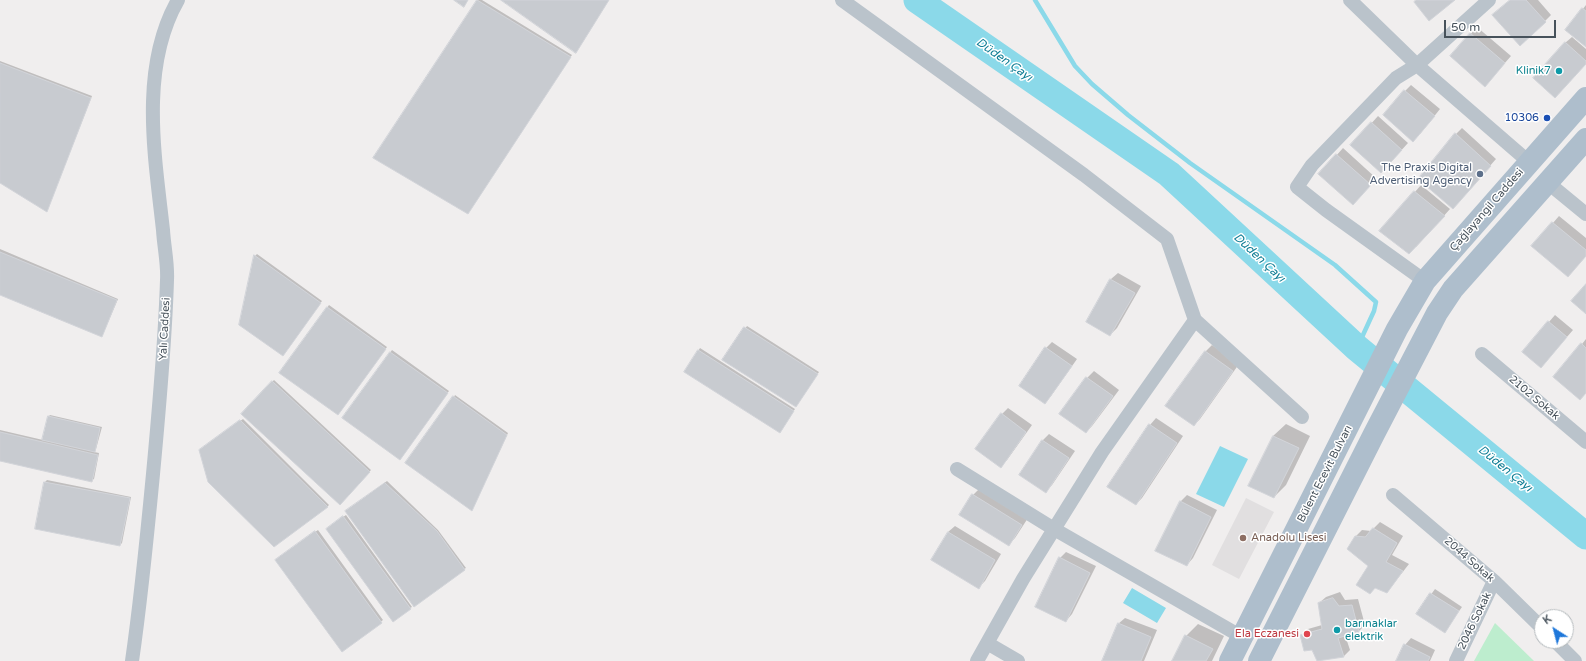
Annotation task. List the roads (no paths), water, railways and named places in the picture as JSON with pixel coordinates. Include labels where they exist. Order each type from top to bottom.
[{"type":"main road","name":"Çağlayangil Caddesi","points":[[1397,329],[1425,281],[1586,98]]},
{"type":"main road","points":[[1258,661],[1437,313],[1452,290],[1586,139]]},
{"type":"main road","name":"Bülent Ecevit Bulvarı","points":[[1230,661],[1397,329]]},
{"type":"street","name":"Yalı Caddesi","points":[[132,661],[140,604],[164,361],[167,285],[154,137],[154,96],[158,53],[173,8],[178,0]]},
{"type":"street","points":[[842,0],[1084,175],[1167,239],[1195,320],[1302,417]]},
{"type":"street","points":[[1350,0],[1417,65],[1529,162]]},
{"type":"street","points":[[1425,281],[1326,210],[1297,187],[1312,164],[1396,78],[1417,65],[1489,0]]},
{"type":"street","points":[[1547,182],[1586,214]]},
{"type":"street","points":[[977,661],[1023,579],[1102,452],[1195,320]]},
{"type":"street","name":"2102 Sokak","points":[[1482,354],[1586,442]]},
{"type":"street","points":[[957,470],[1054,529],[1242,637]]},
{"type":"street","name":"2044 Sokak","points":[[1393,495],[1494,581],[1534,620]]},
{"type":"street","name":"2046 Sokak","points":[[1456,661],[1494,581]]},
{"type":"street","points":[[987,642],[1018,661]]},
{"type":"street","points":[[1563,649],[1575,661]]},
{"type":"water","points":[[1220,446],[1248,459],[1224,507],[1196,494]]},
{"type":"water","points":[[1132,588],[1166,608],[1157,623],[1123,603]]},
{"type":"waterway","name":"Düden Çayı","points":[[917,0],[1169,174],[1357,348],[1586,536]]},
{"type":"waterway","points":[[1035,0],[1075,66],[1092,84],[1128,115],[1190,163],[1335,265],[1376,302],[1374,311],[1357,348]]},
{"type":"place","name":"Klinik7","points":[[1559,71]]},
{"type":"place","name":"10306","points":[[1547,118]]},
{"type":"place","name":"The Praxis Digital Advertising Agency","points":[[1480,174]]},
{"type":"place","name":"Anadolu Lisesi","points":[[1243,538]]},
{"type":"place","name":"barınaklar elektrik","points":[[1337,630]]},
{"type":"place","name":"Ela Eczanesi","points":[[1307,634]]}]
